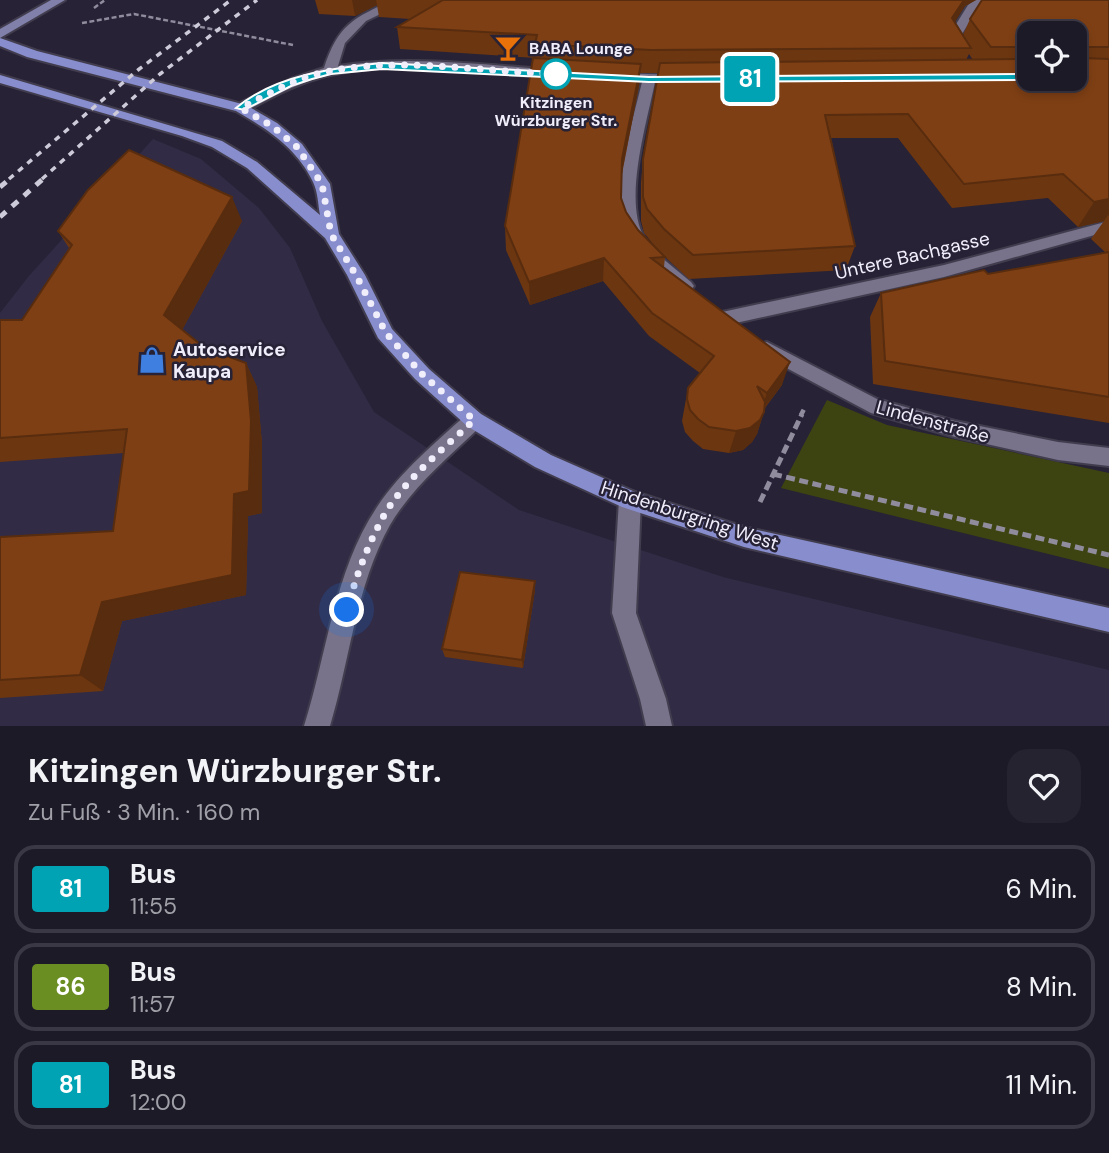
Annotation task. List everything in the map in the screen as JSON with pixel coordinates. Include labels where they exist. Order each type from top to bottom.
[{"type":"main road","points":[[0,34],[59,0]]},
{"type":"main road","points":[[0,42],[32,54],[241,108],[272,126],[297,147],[322,184],[331,234]]},
{"type":"main road","points":[[0,79],[217,144],[252,165],[331,234]]},
{"type":"main road","name":"Hindenburgring West","points":[[331,234],[386,333],[422,374],[474,420],[543,461],[630,500],[744,537],[1109,620]]},
{"type":"street","points":[[330,71],[339,41],[362,18],[403,0]]},
{"type":"street","points":[[963,60],[951,42],[972,8],[983,0]]},
{"type":"street","points":[[241,108],[287,84],[330,71],[382,66],[570,75]]},
{"type":"street","points":[[596,76],[649,80],[690,79]]},
{"type":"street","name":"Lindenstraße","points":[[649,80],[632,174],[629,210],[633,233],[650,255],[712,310],[770,351],[871,405],[955,429],[1058,451],[1109,457]]},
{"type":"street","name":"Untere Bachgasse","points":[[712,310],[944,271],[1109,226]]},
{"type":"street","points":[[317,726],[354,584],[383,518],[413,478],[474,420]]},
{"type":"street","points":[[630,500],[624,613],[653,699],[659,726]]},
{"type":"path","points":[[78,24],[134,14],[304,48],[330,71]]},
{"type":"path","points":[[808,402],[773,474],[1109,555]]},
{"type":"shaded area","points":[[153,139],[201,159],[259,208],[290,248],[322,321],[374,412],[519,510],[723,577],[1109,670],[1109,726],[0,726],[0,313],[28,277]]},
{"type":"green space","points":[[827,400],[887,425],[1109,473],[1109,569],[781,488]]},
{"type":"building","points":[[443,0],[964,0],[952,18],[971,48],[651,50],[535,44],[537,35],[397,27]]},
{"type":"building","points":[[982,0],[1109,0],[1109,47],[1087,47],[1087,21],[1017,21],[1017,47],[991,47],[970,19]]},
{"type":"building","points":[[533,58],[641,64],[622,159],[621,198],[626,212],[638,230],[665,257],[651,258],[790,362],[767,393],[757,386],[765,402],[764,412],[760,420],[750,428],[736,431],[709,427],[690,410],[688,388],[714,356],[652,313],[604,258],[529,282],[505,226]]},
{"type":"building","points":[[1087,58],[1109,59],[1109,199],[1094,202],[1063,174],[964,184],[908,114],[825,115],[855,246],[693,255],[664,229],[647,209],[643,197],[643,159],[660,63],[1017,59],[1017,91],[1087,91]]},
{"type":"building","points":[[129,150],[232,197],[164,315],[205,348],[246,363],[251,421],[249,491],[234,494],[232,575],[102,602],[80,675],[0,680],[0,537],[113,531],[127,429],[0,438],[0,320],[22,320],[72,245],[58,231],[88,190]]},
{"type":"building","points":[[1109,252],[1109,397],[885,361],[881,293],[984,270],[988,274]]},
{"type":"building","points":[[460,572],[535,581],[522,660],[442,649]]},
{"type":"railway","points":[[9,179],[138,70],[231,0]]},
{"type":"railway","points":[[42,179],[160,74],[257,0]]},
{"type":"railway","points":[[0,187],[11,178]]},
{"type":"railway","points":[[0,217],[44,178]]},
{"type":"bus line","name":"81","points":[[241,108],[287,84],[309,77],[330,71],[382,66],[462,68],[649,80],[1017,77]]},
{"type":"place","name":"BABA Lounge","points":[[508,48]]},
{"type":"place","name":"Kitzingen Würzburger Str.","points":[[556,74]]},
{"type":"place","name":"Autoservice Kaupa","points":[[152,360]]},
{"type":"route","points":[[347,610],[354,584],[383,518],[413,478],[474,420],[422,374],[386,333],[331,234],[322,184],[297,147],[272,126],[241,108],[287,84],[330,71],[382,66],[556,74]]}]
